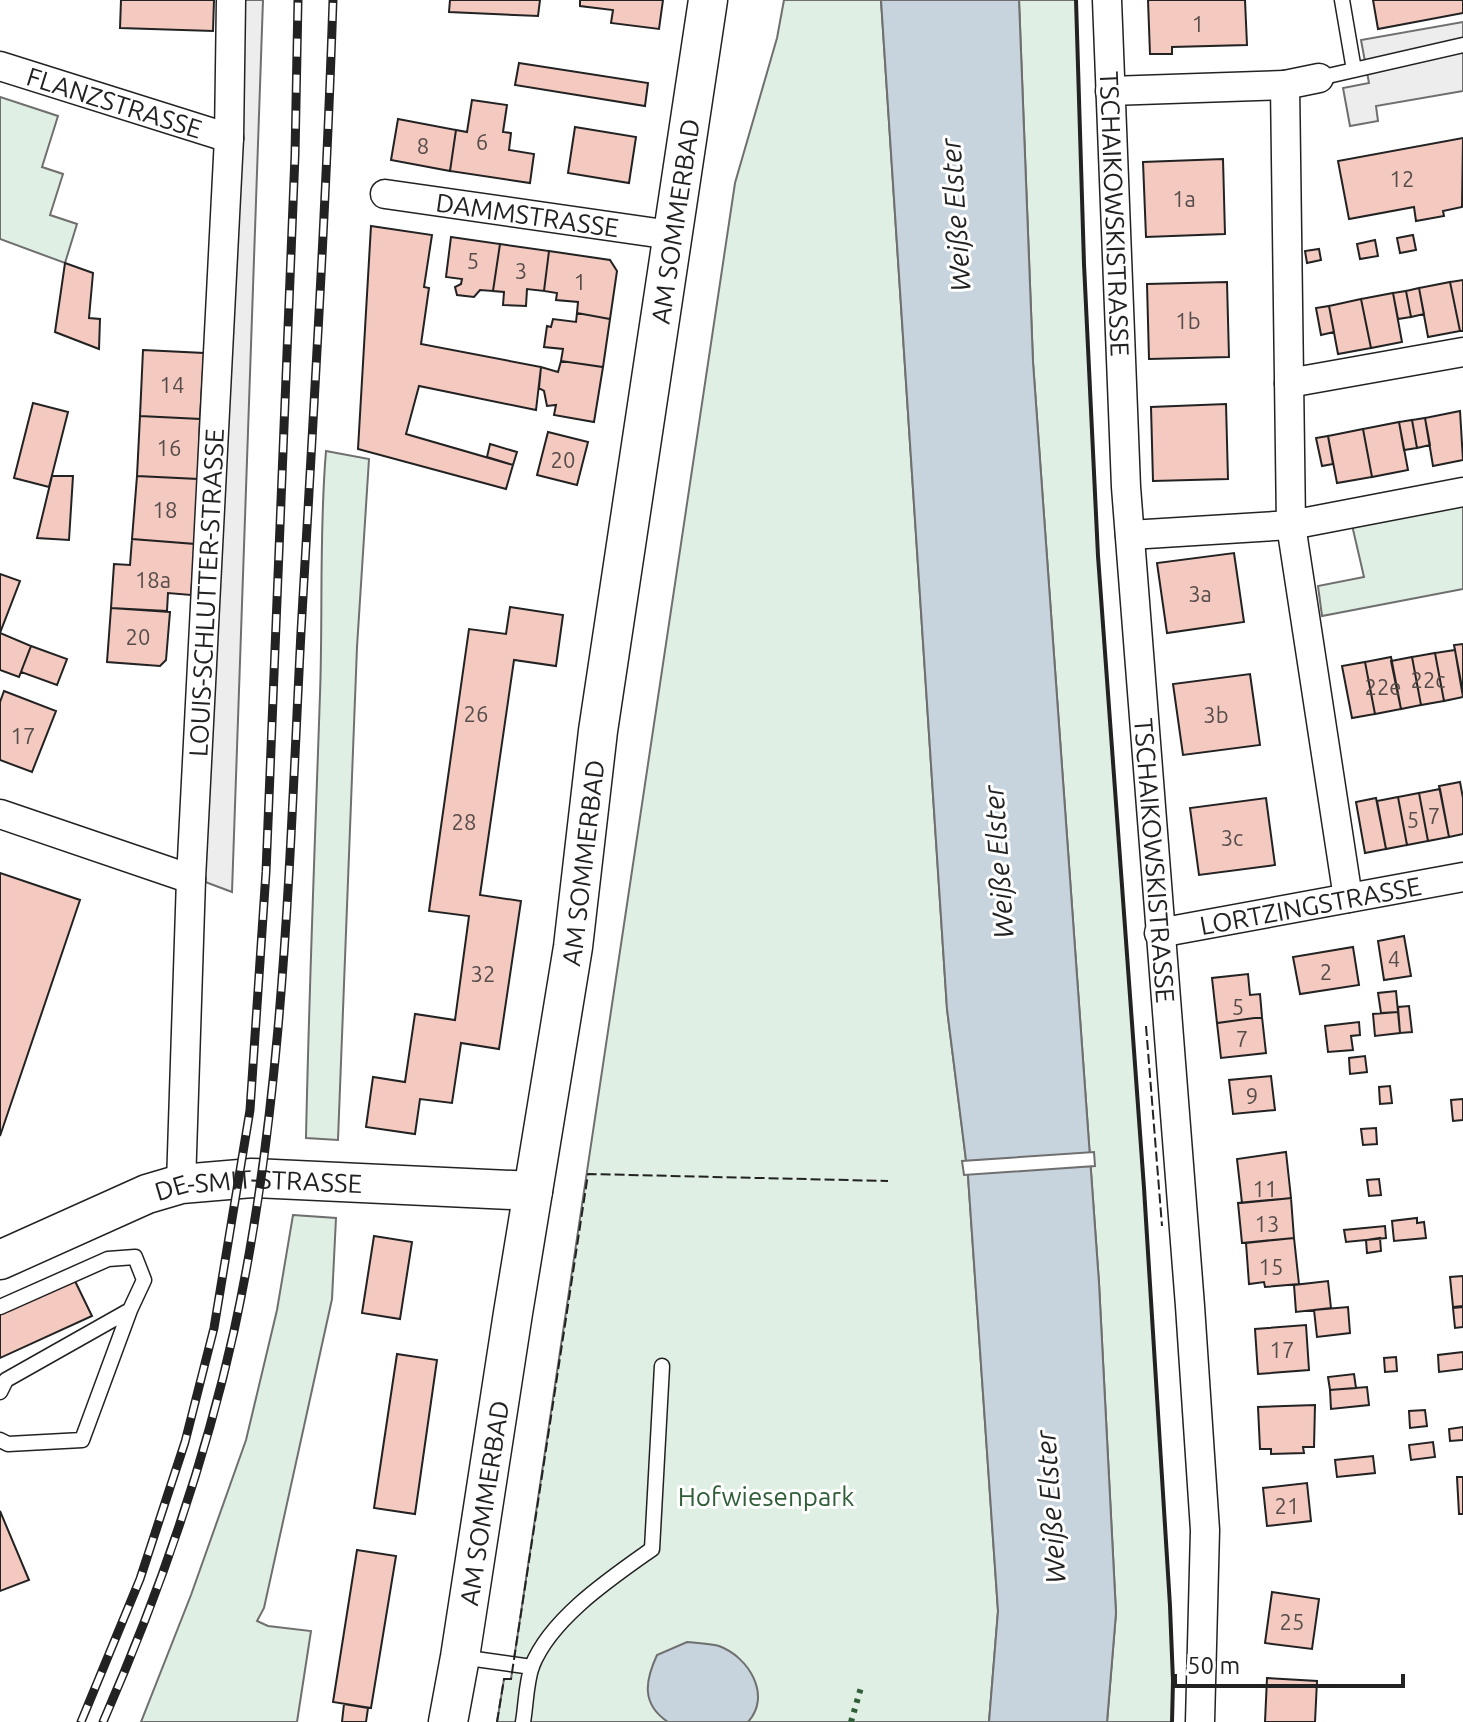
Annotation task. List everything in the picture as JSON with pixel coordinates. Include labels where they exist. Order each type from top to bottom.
[{"type":"main road","name":"AM SOMMERBAD","points":[[448,1722],[573,947],[598,731],[708,0]]},
{"type":"main road","name":"DE-SMIT-STRASSE","points":[[0,1260],[147,1194],[181,1184],[252,1178],[533,1191]]},
{"type":"street","name":"LOUIS-SCHLUTTER-STRASSE","points":[[181,1184],[191,879],[229,138],[231,0]]},
{"type":"street","name":"TSCHAIKOWSKISTRASSE","points":[[1107,0],[1130,535],[1205,1530],[1200,1722]]},
{"type":"street","name":"FLANZSTRASSE","points":[[0,66],[229,138]]},
{"type":"street","points":[[1110,91],[1285,85],[1319,78]]},
{"type":"street","points":[[1285,85],[1291,525],[1348,898]]},
{"type":"street","name":"DAMMSTRASSE","points":[[385,194],[671,235]]},
{"type":"street","points":[[1289,383],[1463,352]]},
{"type":"street","points":[[1130,535],[1291,525],[1463,492]]},
{"type":"street","points":[[0,814],[191,879]]},
{"type":"street","name":"LORTZINGSTRASSE","points":[[1159,933],[1463,877]]},
{"type":"lane","points":[[1342,0],[1354,70]]},
{"type":"lane","points":[[1319,78],[1463,45]]},
{"type":"lane","points":[[0,1307],[108,1259],[135,1257],[144,1280],[82,1440],[8,1444],[0,1440]]},
{"type":"lane","points":[[0,1392],[6,1380],[130,1310]]},
{"type":"lane","points":[[523,1722],[532,1667],[554,1631],[589,1596],[652,1549],[662,1366]]},
{"type":"lane","points":[[460,1657],[532,1667]]},
{"type":"green space","name":"Hofwiesenpark","points":[[784,0],[881,0],[947,1009],[968,1176],[998,1611],[989,1722],[497,1722],[504,1679],[511,1679],[735,183],[777,38]]},
{"type":"green space","points":[[1019,0],[1076,0],[1084,264],[1098,556],[1144,1188],[1170,1606],[1172,1722],[1107,1722],[1116,1613],[1099,1283],[1033,362]]},
{"type":"green space","points":[[0,97],[58,116],[42,167],[63,174],[50,215],[77,224],[65,263],[0,239]]},
{"type":"green space","points":[[326,451],[369,459],[357,647],[338,1140],[306,1138]]},
{"type":"green space","points":[[1463,504],[1463,589],[1322,616],[1318,586],[1364,577],[1352,525]]},
{"type":"green space","points":[[293,1215],[336,1218],[332,1299],[264,1608],[257,1621],[268,1626],[311,1631],[297,1722],[141,1722],[191,1595],[246,1440],[277,1310]]},
{"type":"shaded area","points":[[237,0],[263,0],[232,892],[200,880]]},
{"type":"shaded area","points":[[1463,22],[1463,91],[1376,106],[1378,121],[1350,126],[1343,88],[1369,83],[1361,40]]},
{"type":"water","name":"Weiße Elster","points":[[881,0],[1019,0],[1033,362],[1099,1283],[1116,1613],[1107,1722],[989,1722],[998,1611],[968,1176],[947,1009]]},
{"type":"water","points":[[687,1642],[719,1646],[730,1651],[748,1668],[754,1678],[758,1701],[748,1722],[668,1722],[653,1708],[648,1683],[657,1655]]},
{"type":"pier","points":[[1094,1152],[1095,1166],[964,1175],[962,1161]]},
{"type":"building","points":[[121,0],[214,0],[213,31],[120,28]]},
{"type":"building","points":[[450,0],[540,0],[538,16],[449,12]]},
{"type":"building","points":[[580,0],[663,0],[659,29],[611,23],[613,10],[580,6]]},
{"type":"building","points":[[1148,0],[1245,0],[1247,45],[1172,47],[1172,54],[1150,54]]},
{"type":"building","points":[[1373,0],[1463,0],[1463,13],[1378,29]]},
{"type":"building","points":[[519,63],[648,83],[645,106],[515,85]]},
{"type":"building","points":[[472,100],[507,105],[503,132],[511,133],[509,150],[534,154],[530,183],[450,171],[456,130],[467,132]]},
{"type":"building","points":[[398,119],[456,130],[450,171],[391,160]]},
{"type":"building","points":[[575,127],[636,137],[629,183],[568,173]]},
{"type":"building","points":[[1463,138],[1462,207],[1443,211],[1444,216],[1416,221],[1414,207],[1349,219],[1338,161]]},
{"type":"building","points":[[1223,159],[1225,234],[1146,237],[1143,162]]},
{"type":"building","points":[[371,226],[432,235],[424,287],[429,288],[421,344],[541,367],[536,410],[419,386],[406,434],[513,465],[506,489],[358,449]]},
{"type":"building","points":[[1413,235],[1416,250],[1400,253],[1397,238]]},
{"type":"building","points":[[451,237],[500,244],[493,291],[480,290],[474,297],[457,295],[455,287],[461,284],[462,279],[446,277]]},
{"type":"building","points":[[1375,240],[1378,256],[1360,259],[1357,244]]},
{"type":"building","points":[[500,244],[549,251],[544,291],[527,289],[526,306],[503,305],[504,292],[493,291]]},
{"type":"building","points":[[1319,249],[1321,260],[1307,263],[1305,251]]},
{"type":"building","points":[[549,251],[610,260],[617,271],[610,319],[577,313],[578,302],[556,300],[557,293],[544,291]]},
{"type":"building","points":[[65,263],[93,273],[89,318],[100,319],[99,349],[55,332]]},
{"type":"building","points":[[1463,280],[1463,331],[1460,331],[1450,282]]},
{"type":"building","points":[[1227,282],[1229,357],[1149,359],[1147,284]]},
{"type":"building","points":[[1450,282],[1460,331],[1428,337],[1419,288]]},
{"type":"building","points":[[1419,288],[1424,314],[1411,317],[1406,291]]},
{"type":"building","points":[[1406,291],[1411,317],[1398,319],[1393,293]]},
{"type":"building","points":[[1393,293],[1402,342],[1371,348],[1361,299]]},
{"type":"building","points":[[1361,299],[1371,348],[1338,354],[1329,306]]},
{"type":"building","points":[[1329,306],[1334,332],[1321,335],[1316,308]]},
{"type":"building","points":[[577,313],[610,319],[603,367],[561,361],[563,349],[544,347],[547,326],[551,327],[553,319],[576,322]]},
{"type":"building","points":[[143,350],[204,353],[200,419],[140,416]]},
{"type":"building","points":[[561,361],[603,367],[594,422],[554,415],[556,405],[547,406],[544,391],[539,388],[541,367],[558,372]]},
{"type":"building","points":[[33,403],[68,412],[49,487],[14,478]]},
{"type":"building","points":[[1226,404],[1228,479],[1153,481],[1151,407]]},
{"type":"building","points":[[1460,411],[1463,460],[1433,466],[1425,418]]},
{"type":"building","points":[[140,416],[200,419],[198,479],[137,476]]},
{"type":"building","points":[[1425,418],[1430,445],[1417,448],[1412,420]]},
{"type":"building","points":[[1412,420],[1417,448],[1404,450],[1399,422]]},
{"type":"building","points":[[1399,422],[1408,470],[1372,477],[1363,429]]},
{"type":"building","points":[[1363,429],[1372,477],[1337,483],[1328,436]]},
{"type":"building","points":[[548,432],[588,442],[577,485],[537,475]]},
{"type":"building","points":[[1328,436],[1333,464],[1322,466],[1316,438]]},
{"type":"building","points":[[490,444],[517,452],[513,465],[487,457]]},
{"type":"building","points":[[52,476],[73,476],[69,540],[37,538]]},
{"type":"building","points":[[137,476],[198,479],[195,544],[132,539]]},
{"type":"building","points":[[132,539],[195,544],[191,595],[168,593],[167,611],[111,608],[114,564],[130,565]]},
{"type":"building","points":[[1234,553],[1244,622],[1167,633],[1157,563]]},
{"type":"building","points":[[0,574],[20,581],[0,633]]},
{"type":"building","points":[[510,607],[563,615],[556,666],[514,660],[480,895],[521,901],[499,1049],[461,1043],[452,1103],[420,1099],[415,1134],[366,1127],[373,1077],[405,1082],[415,1014],[455,1020],[469,916],[429,911],[469,629],[506,634]]},
{"type":"building","points":[[111,608],[170,612],[166,660],[160,666],[107,662]]},
{"type":"building","points":[[0,633],[31,646],[19,677],[0,670]]},
{"type":"building","points":[[1463,644],[1463,693],[1454,645]]},
{"type":"building","points":[[31,646],[67,659],[57,685],[21,672]]},
{"type":"building","points":[[1455,650],[1463,697],[1444,701],[1435,653]]},
{"type":"building","points":[[1435,653],[1444,701],[1421,705],[1412,657]]},
{"type":"building","points":[[1391,657],[1401,709],[1375,714],[1365,662]]},
{"type":"building","points":[[1412,657],[1421,705],[1401,709],[1391,661]]},
{"type":"building","points":[[1365,662],[1375,714],[1352,718],[1342,666]]},
{"type":"building","points":[[1250,674],[1260,745],[1183,755],[1173,684]]},
{"type":"building","points":[[4,691],[56,711],[32,772],[0,760],[0,702]]},
{"type":"building","points":[[1460,782],[1463,834],[1449,837],[1439,786]]},
{"type":"building","points":[[1440,789],[1449,837],[1428,841],[1419,793]]},
{"type":"building","points":[[1419,793],[1428,841],[1407,845],[1398,797]]},
{"type":"building","points":[[1398,797],[1407,845],[1386,849],[1377,801]]},
{"type":"building","points":[[1266,798],[1275,865],[1199,875],[1190,808]]},
{"type":"building","points":[[1376,798],[1386,849],[1365,853],[1356,802]]},
{"type":"building","points":[[0,873],[80,900],[0,1136]]},
{"type":"building","points":[[1404,936],[1411,976],[1384,980],[1378,941]]},
{"type":"building","points":[[1353,947],[1359,985],[1300,994],[1293,957]]},
{"type":"building","points":[[1248,974],[1250,995],[1260,994],[1262,1017],[1217,1023],[1212,978]]},
{"type":"building","points":[[1396,991],[1398,1012],[1381,1013],[1378,993]]},
{"type":"building","points":[[1409,1006],[1412,1032],[1400,1033],[1398,1007]]},
{"type":"building","points":[[1398,1012],[1400,1033],[1375,1036],[1373,1014]]},
{"type":"building","points":[[1262,1017],[1266,1053],[1221,1058],[1217,1023]]},
{"type":"building","points":[[1359,1022],[1360,1035],[1351,1036],[1353,1050],[1328,1052],[1325,1026]]},
{"type":"building","points":[[1365,1056],[1367,1072],[1350,1074],[1349,1058]]},
{"type":"building","points":[[1271,1076],[1275,1110],[1233,1114],[1229,1080]]},
{"type":"building","points":[[1390,1086],[1392,1103],[1380,1104],[1379,1087]]},
{"type":"building","points":[[1463,1099],[1463,1120],[1453,1121],[1451,1100]]},
{"type":"building","points":[[1376,1128],[1377,1144],[1363,1145],[1361,1129]]},
{"type":"building","points":[[1286,1152],[1291,1198],[1242,1203],[1237,1159]]},
{"type":"building","points":[[1379,1179],[1381,1195],[1369,1196],[1367,1180]]},
{"type":"building","points":[[1291,1198],[1294,1238],[1242,1243],[1238,1203]]},
{"type":"building","points":[[1417,1218],[1417,1223],[1424,1222],[1426,1238],[1394,1241],[1392,1221]]},
{"type":"building","points":[[1385,1226],[1386,1238],[1346,1242],[1344,1230]]},
{"type":"building","points":[[374,1236],[412,1242],[400,1319],[362,1313]]},
{"type":"building","points":[[1294,1238],[1299,1284],[1265,1287],[1264,1282],[1249,1284],[1246,1243]]},
{"type":"building","points":[[1380,1238],[1381,1251],[1367,1253],[1366,1240]]},
{"type":"building","points":[[1463,1276],[1463,1306],[1453,1307],[1450,1277]]},
{"type":"building","points":[[74,1279],[92,1316],[0,1358],[0,1313]]},
{"type":"building","points":[[1328,1281],[1331,1308],[1296,1312],[1294,1285]]},
{"type":"building","points":[[1348,1307],[1350,1333],[1317,1337],[1314,1310]]},
{"type":"building","points":[[1463,1307],[1463,1327],[1455,1328],[1453,1308]]},
{"type":"building","points":[[1306,1325],[1309,1370],[1258,1374],[1255,1329]]},
{"type":"building","points":[[1463,1352],[1463,1369],[1439,1372],[1438,1355]]},
{"type":"building","points":[[397,1354],[437,1360],[415,1514],[374,1508]]},
{"type":"building","points":[[1396,1357],[1397,1371],[1385,1372],[1384,1358]]},
{"type":"building","points":[[1354,1374],[1356,1388],[1330,1390],[1328,1377]]},
{"type":"building","points":[[1367,1387],[1369,1405],[1331,1409],[1330,1390]]},
{"type":"building","points":[[1315,1405],[1314,1447],[1303,1447],[1304,1453],[1271,1454],[1271,1449],[1260,1449],[1258,1407]]},
{"type":"building","points":[[1425,1410],[1427,1426],[1410,1428],[1409,1411]]},
{"type":"building","points":[[1463,1427],[1463,1440],[1450,1441],[1449,1429]]},
{"type":"building","points":[[1433,1442],[1435,1457],[1411,1460],[1409,1445]]},
{"type":"building","points":[[1373,1456],[1375,1473],[1337,1477],[1335,1460]]},
{"type":"building","points":[[1457,1477],[1463,1477],[1463,1514],[1459,1514]]},
{"type":"building","points":[[1307,1483],[1311,1521],[1267,1526],[1263,1488]]},
{"type":"building","points":[[0,1511],[29,1580],[0,1591]]},
{"type":"building","points":[[357,1550],[396,1556],[371,1708],[333,1702]]},
{"type":"building","points":[[1272,1592],[1319,1599],[1312,1649],[1265,1643]]},
{"type":"building","points":[[1267,1678],[1317,1681],[1315,1722],[1265,1722]]},
{"type":"building","points":[[344,1704],[368,1708],[366,1722],[342,1722]]},
{"type":"railway","points":[[81,1722],[140,1579],[185,1442],[214,1328],[250,1110],[266,872],[295,155],[298,0]]},
{"type":"railway","points":[[103,1722],[161,1579],[209,1431],[234,1331],[264,1158],[288,895],[333,0]]},
{"type":"hedge","points":[[851,1722],[862,1684]]},
{"type":"fence","points":[[1146,1026],[1162,1226]]},
{"type":"fence","points":[[497,1722],[504,1679],[511,1679],[588,1174],[888,1181]]},
{"type":"wall","points":[[1076,0],[1084,264],[1098,556],[1144,1188],[1170,1606],[1172,1722]]}]
